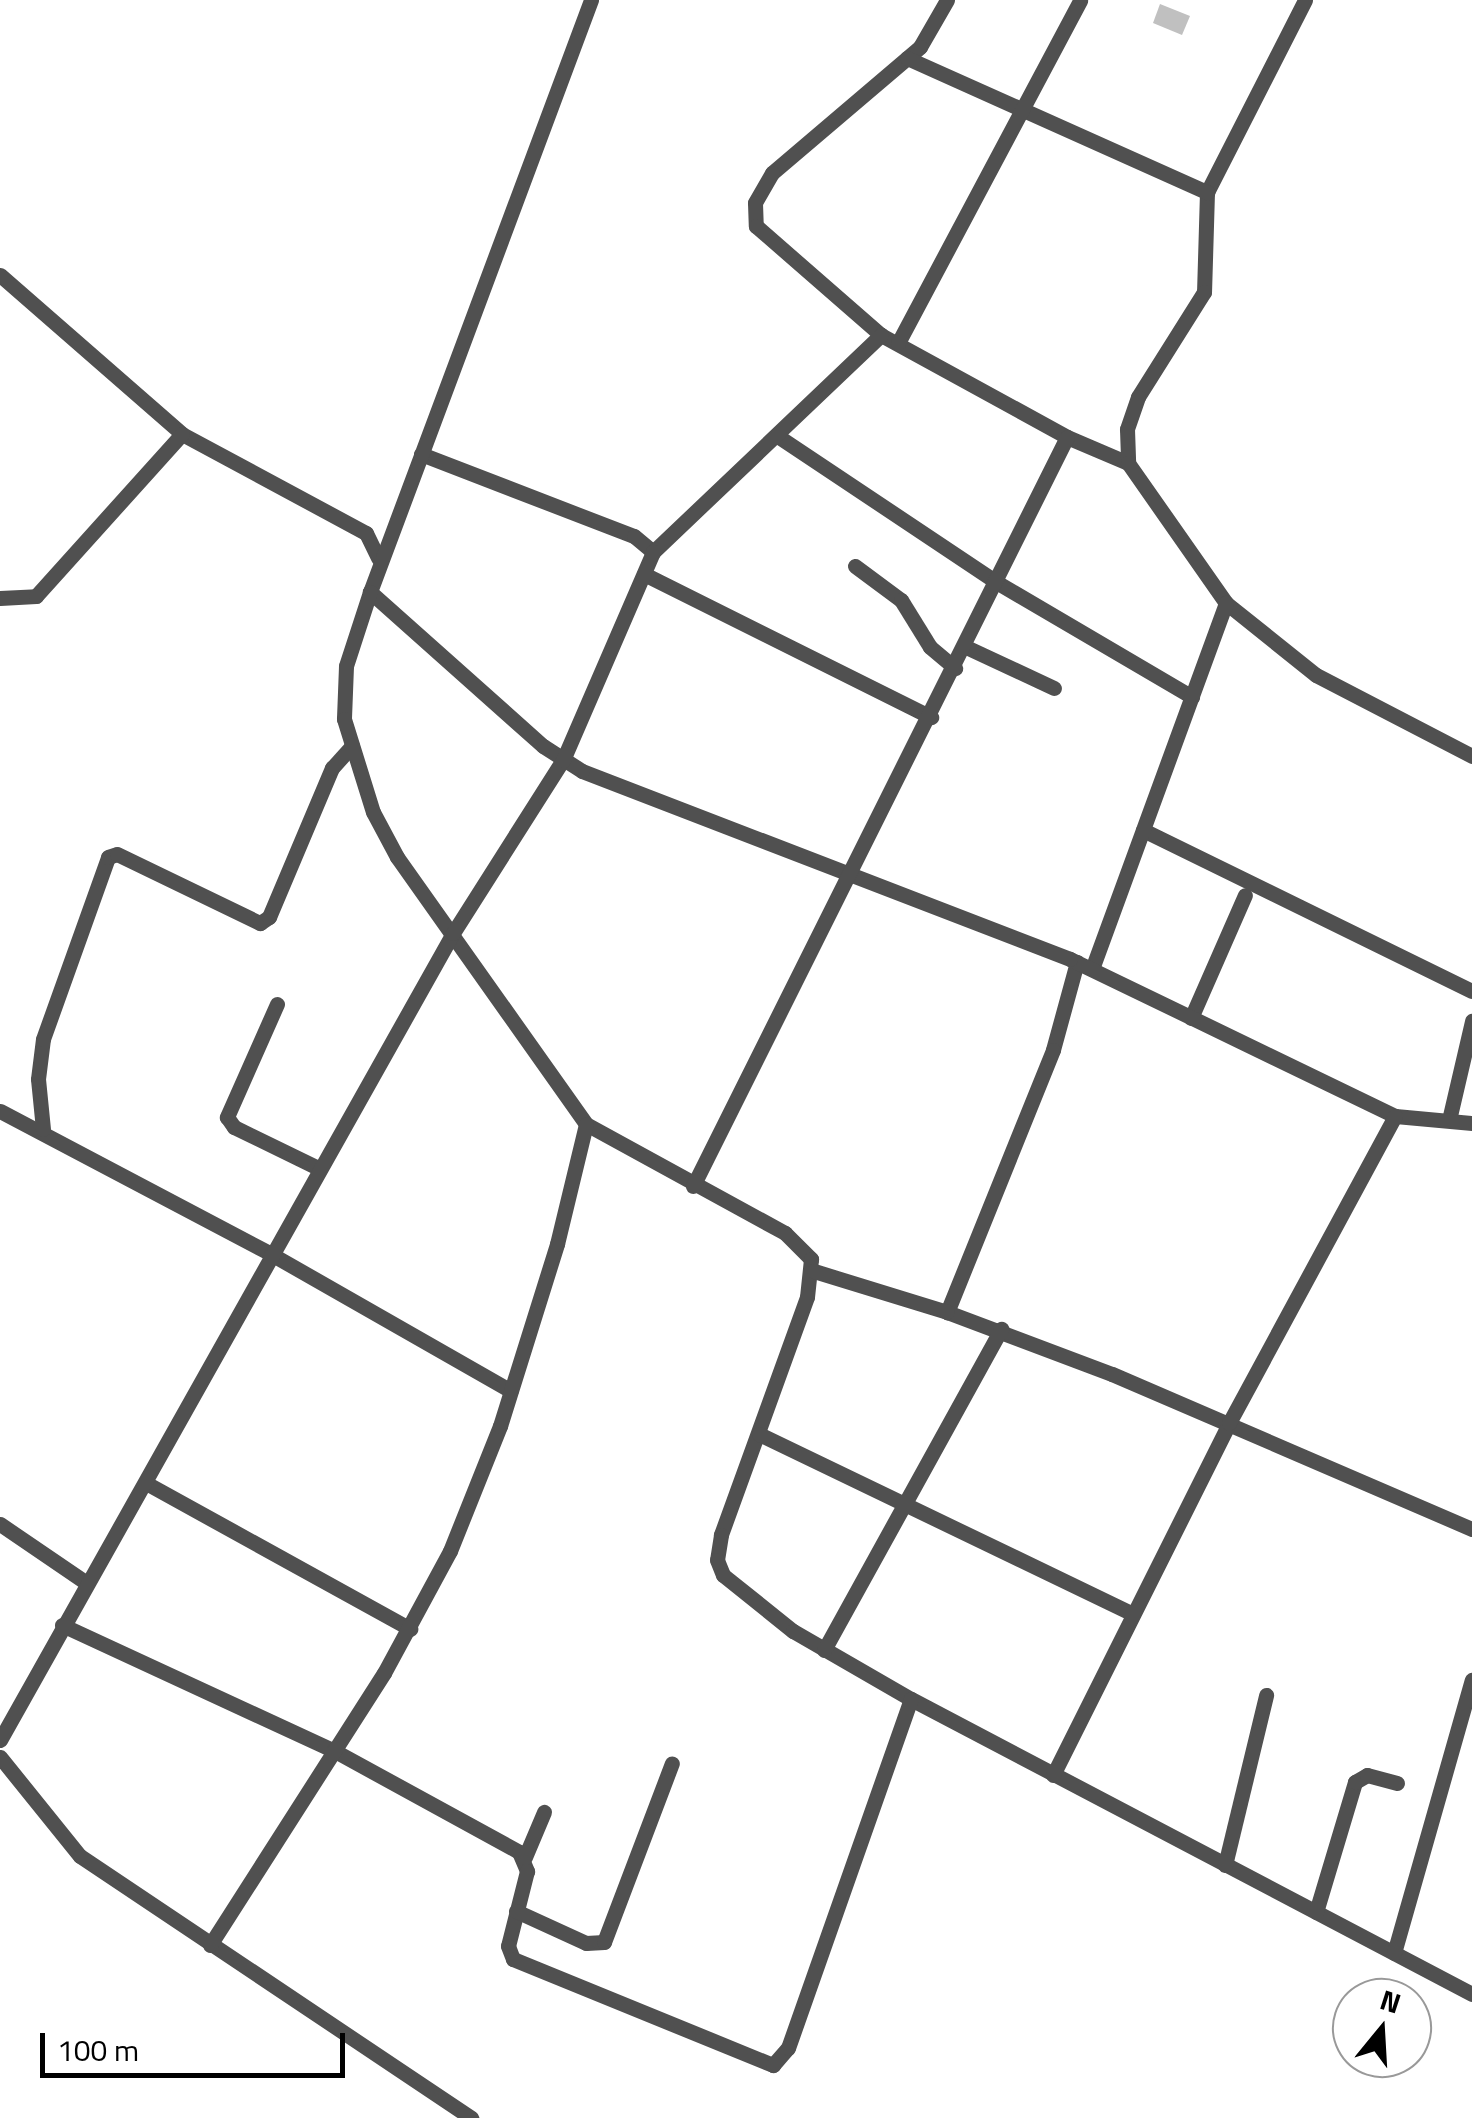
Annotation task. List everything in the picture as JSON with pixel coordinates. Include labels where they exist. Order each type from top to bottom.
[{"type":"street","points":[[592,0],[422,454],[378,558],[342,690],[352,746],[383,834],[586,1124],[802,1244],[814,1271],[721,1534],[718,1566],[748,1602],[910,1700],[1472,1994]]},
{"type":"street","points":[[947,0],[929,36],[772,173],[754,208],[756,226],[882,335],[1067,437],[1128,463],[1226,604],[1316,675],[1472,756]]},
{"type":"street","points":[[898,343],[1080,0]]},
{"type":"street","points":[[1128,463],[1127,430],[1146,378],[1204,292],[1207,192],[1305,0]]},
{"type":"street","points":[[906,58],[1207,192]]},
{"type":"street","points":[[0,275],[182,434],[366,534],[378,558]]},
{"type":"street","points":[[0,1740],[318,1168],[453,933],[562,760],[652,552],[779,437],[882,335]]},
{"type":"street","points":[[0,598],[36,596],[182,434]]},
{"type":"street","points":[[779,437],[998,583],[1192,697]]},
{"type":"street","points":[[692,1186],[966,647],[1067,437]]},
{"type":"street","points":[[422,454],[634,536],[652,552]]},
{"type":"street","points":[[366,534],[392,526]]},
{"type":"street","points":[[855,566],[900,600],[930,646],[955,668]]},
{"type":"street","points":[[644,574],[931,716]]},
{"type":"street","points":[[370,592],[562,760],[1084,966],[1395,1116],[1472,1122]]},
{"type":"street","points":[[947,1312],[1084,966],[1143,830],[1226,604]]},
{"type":"street","points":[[966,647],[1054,688]]},
{"type":"street","points":[[43,1128],[38,1079],[43,1039],[108,857],[117,854],[260,922],[269,917],[332,768],[352,746]]},
{"type":"street","points":[[1143,830],[1472,991]]},
{"type":"street","points":[[1191,1018],[1244,895]]},
{"type":"street","points":[[277,1004],[227,1117],[234,1127],[318,1168]]},
{"type":"street","points":[[1449,1120],[1472,1022]]},
{"type":"street","points":[[0,1111],[43,1128],[511,1391]]},
{"type":"street","points":[[1053,1775],[1228,1423],[1395,1116]]},
{"type":"street","points":[[210,1945],[410,1628],[450,1550],[511,1391],[586,1124]]},
{"type":"street","points":[[814,1271],[1001,1329],[1472,1529]]},
{"type":"street","points":[[824,1650],[1001,1329]]},
{"type":"street","points":[[758,1434],[1133,1614]]},
{"type":"street","points":[[146,1483],[410,1628]]},
{"type":"street","points":[[0,1524],[85,1582]]},
{"type":"street","points":[[62,1625],[333,1750],[525,1858]]},
{"type":"street","points":[[1394,1952],[1472,1680]]},
{"type":"street","points":[[1225,1864],[1266,1696]]},
{"type":"street","points":[[544,1812],[525,1858],[508,1950],[520,1964],[764,2064],[779,2062],[910,1700]]},
{"type":"street","points":[[0,1757],[80,1856],[471,2118]]},
{"type":"street","points":[[516,1910],[586,1943],[604,1942],[672,1762]]},
{"type":"street","points":[[1316,1912],[1355,1782],[1367,1775],[1397,1783]]},
{"type":"building","points":[[1160,4],[1190,16],[1182,35],[1153,23]]}]
